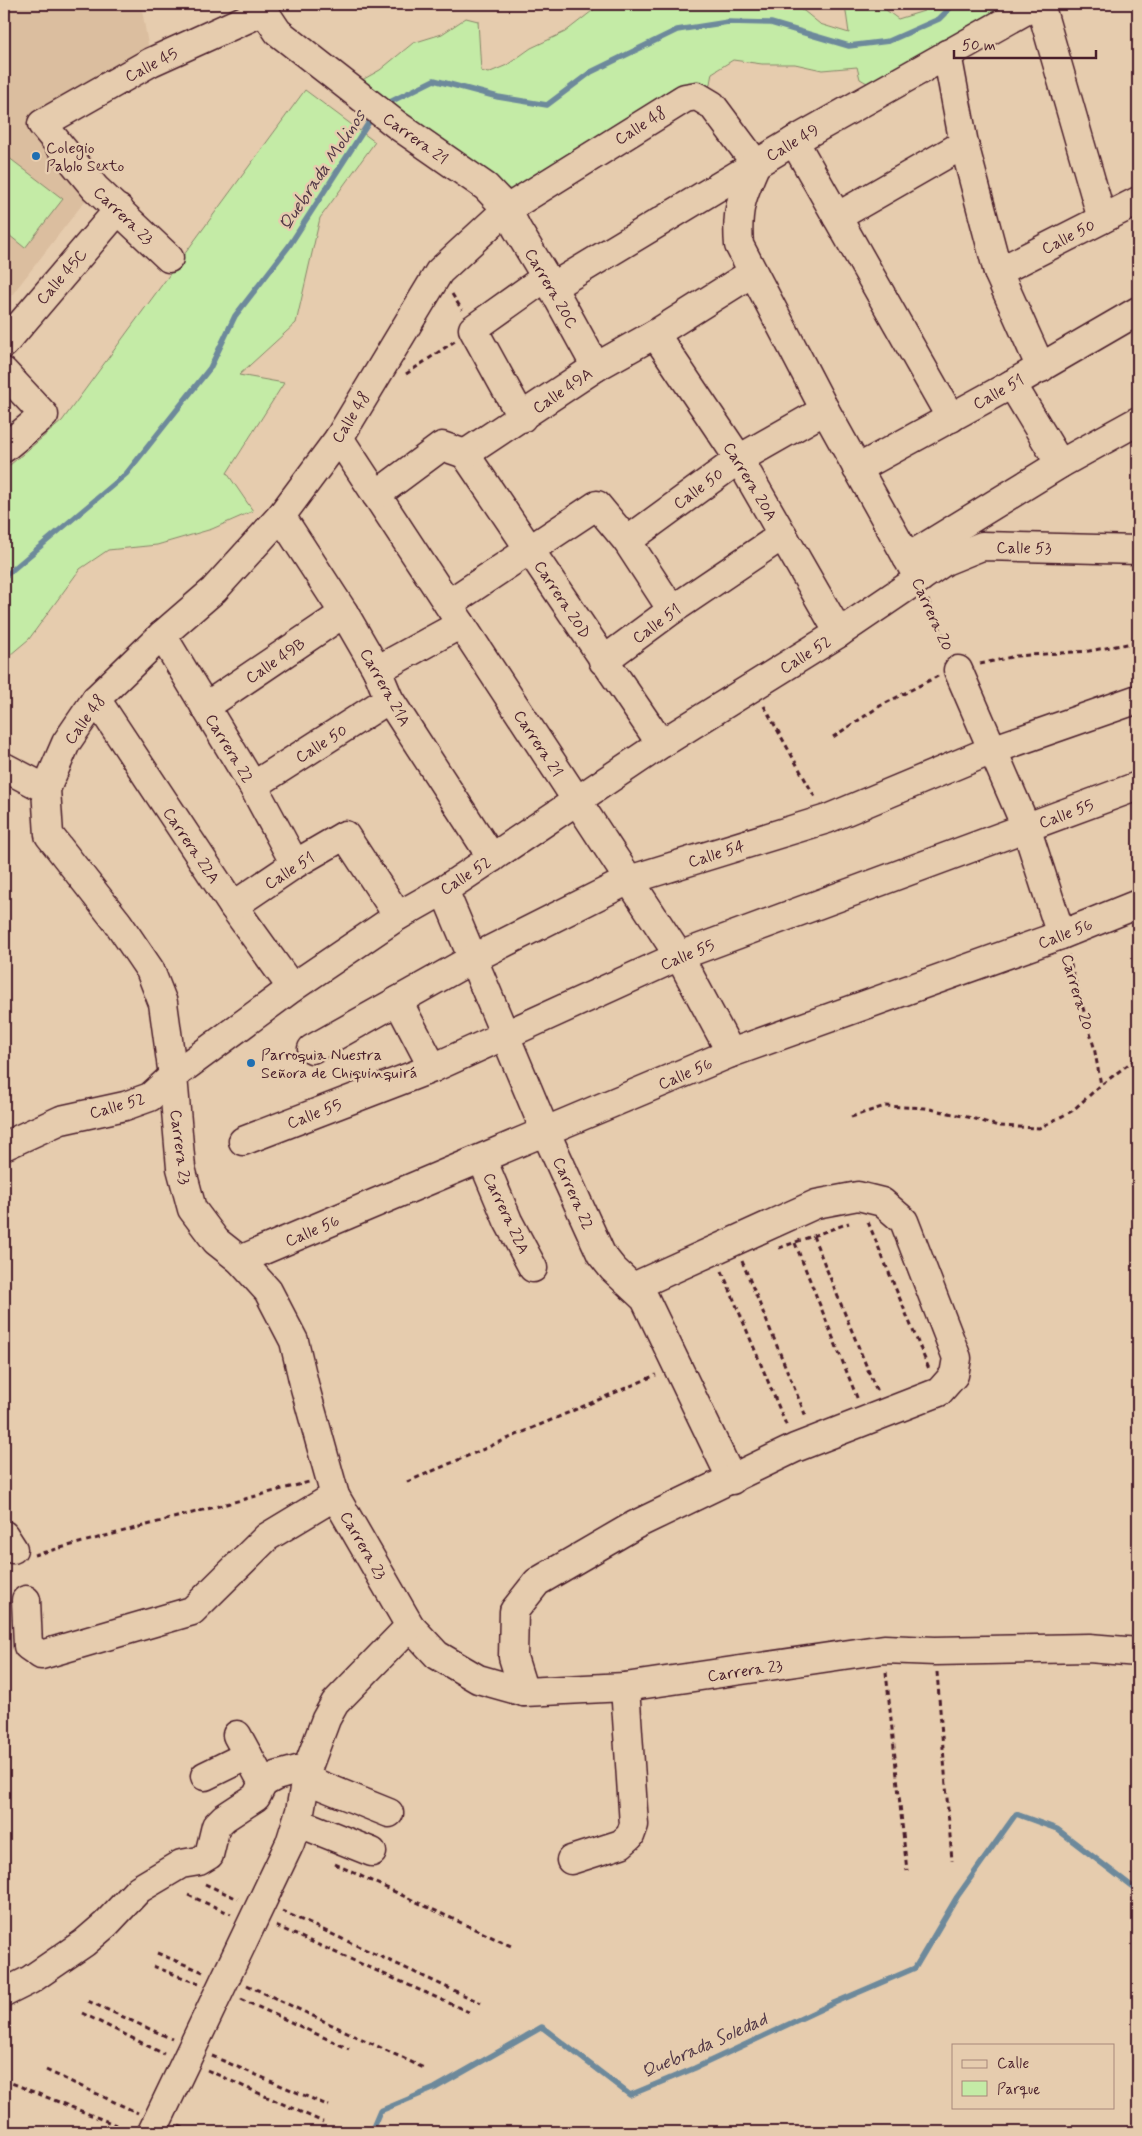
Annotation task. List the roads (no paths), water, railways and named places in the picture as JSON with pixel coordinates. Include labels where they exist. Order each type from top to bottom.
[{"type":"street","name":"Calle 49","points":[[522,418],[473,329],[549,282],[1037,4]]},
{"type":"street","points":[[1040,4],[1102,219]]},
{"type":"street","name":"Carrera 21","points":[[263,7],[278,32],[397,125],[486,187],[508,208]]},
{"type":"street","name":"Calle 45","points":[[42,124],[151,62],[263,7]]},
{"type":"street","points":[[947,54],[964,144],[998,272],[1041,368]]},
{"type":"street","name":"Calle 48","points":[[46,789],[66,743],[96,699],[162,635],[214,590],[281,516],[339,438],[439,272],[508,208],[685,98],[697,96],[712,105],[756,164]]},
{"type":"street","name":"Carrera 23","points":[[42,124],[95,188],[169,258]]},
{"type":"street","points":[[794,141],[951,418]]},
{"type":"street","points":[[837,217],[964,144]]},
{"type":"street","name":"Carrera 20","points":[[756,164],[741,198],[738,223],[740,245],[752,273],[824,410],[913,569]]},
{"type":"street","name":"Calle 50","points":[[998,272],[1138,201]]},
{"type":"street","name":"Carrera 20C","points":[[508,208],[517,229],[596,367]]},
{"type":"street","name":"Calle 45C","points":[[4,344],[119,209]]},
{"type":"street","name":"Calle 49A","points":[[465,454],[522,418],[596,367],[655,334],[752,273]]},
{"type":"street","name":"Calle 51","points":[[857,469],[1041,368],[1138,311]]},
{"type":"street","name":"Carrera 20A","points":[[655,334],[739,459],[839,633]]},
{"type":"street","points":[[4,372],[44,414],[4,448]]},
{"type":"street","points":[[1012,384],[1060,464]]},
{"type":"street","name":"Calle 50","points":[[627,541],[739,459],[824,410]]},
{"type":"street","name":"Calle 52","points":[[4,1146],[61,1120],[125,1106],[150,1097],[173,1076],[292,988],[398,916],[444,890],[661,744],[839,633],[913,569],[1060,464],[1138,421]]},
{"type":"street","name":"Carrera 21","points":[[339,438],[679,956],[731,1053]]},
{"type":"street","points":[[376,495],[442,446],[465,454]]},
{"type":"street","name":"Carrera 20D","points":[[465,454],[603,661],[661,744]]},
{"type":"street","points":[[377,670],[454,614],[530,549],[597,504],[627,541],[672,610]]},
{"type":"street","name":"Carrera 21A","points":[[281,516],[344,613],[377,670],[389,699],[492,858]]},
{"type":"street","name":"Calle 51","points":[[603,661],[672,610],[783,535]]},
{"type":"street","name":"Calle 53","points":[[913,569],[945,561],[982,546],[1138,550]]},
{"type":"street","name":"Calle 49B","points":[[205,707],[344,613]]},
{"type":"street","name":"Carrera 22","points":[[162,635],[253,786],[295,864]]},
{"type":"street","name":"Carrera 20","points":[[958,670],[1026,827],[1061,935]]},
{"type":"street","name":"Carrera 22A","points":[[96,699],[233,906],[292,988]]},
{"type":"street","name":"Calle 50","points":[[253,786],[389,699]]},
{"type":"street","name":"Calle 54","points":[[312,1049],[474,958],[628,880],[827,819],[992,750],[1138,699]]},
{"type":"street","points":[[4,767],[46,789]]},
{"type":"street","name":"Calle 55","points":[[242,1141],[433,1068],[679,956],[1138,786]]},
{"type":"street","name":"Carrera 23","points":[[46,789],[49,835],[118,924],[150,970],[163,1004],[173,1076],[181,1168],[192,1209],[216,1241],[240,1260],[268,1291],[294,1342],[333,1486],[410,1626],[437,1655],[478,1679],[524,1692],[625,1687],[884,1649],[935,1651],[1089,1648],[1138,1652]]},
{"type":"street","name":"Calle 51","points":[[233,906],[295,864],[346,835],[398,916]]},
{"type":"street","name":"Carrera 22","points":[[444,890],[546,1133],[601,1254],[613,1269],[645,1299],[732,1480]]},
{"type":"street","name":"Calle 56","points":[[240,1260],[546,1133],[731,1053],[1061,935],[1138,904]]},
{"type":"street","points":[[398,1001],[433,1068]]},
{"type":"street","name":"Carrera 22A","points":[[482,1159],[508,1221],[534,1268]]},
{"type":"street","points":[[524,1692],[513,1657],[514,1611],[537,1582],[635,1525],[806,1445],[939,1392],[954,1375],[957,1358],[904,1221],[882,1202],[858,1196],[816,1204],[633,1286]]},
{"type":"street","points":[[26,1600],[28,1646],[41,1655],[192,1611],[267,1537],[333,1486]]},
{"type":"street","points":[[148,2129],[188,2058],[290,1843],[297,1822],[306,1773],[326,1719],[335,1703],[410,1626]]},
{"type":"street","points":[[571,1860],[621,1844],[630,1836],[634,1825],[625,1687]]},
{"type":"street","points":[[206,1776],[242,1745],[263,1783]]},
{"type":"street","points":[[4,1992],[30,1980],[84,1943],[106,1924],[139,1889],[181,1864],[199,1861],[210,1855],[216,1826],[224,1818],[256,1797],[263,1783],[276,1776],[306,1773],[378,1808],[352,1853],[297,1822]]},
{"type":"waterway","name":"Quebrada Molinos","points":[[384,107],[434,80],[498,97],[547,105],[591,72],[677,30],[728,22],[771,23],[849,46],[889,41],[939,19],[954,4]]},
{"type":"waterway","name":"Quebrada Molinos","points":[[4,577],[126,474],[210,368],[235,316],[289,246],[373,116]]},
{"type":"waterway","name":"Quebrada Soledad","points":[[371,2132],[380,2111],[435,2088],[542,2027],[630,2095],[695,2068],[834,2003],[915,1968],[957,1897],[1016,1814],[1057,1829],[1138,1891]]},
{"type":"place","name":"Colegio Pablo Sexto","points":[[36,156]]},
{"type":"place","name":"Parroquia Nuestra Señora de Chiquinquirá","points":[[251,1063]]}]
